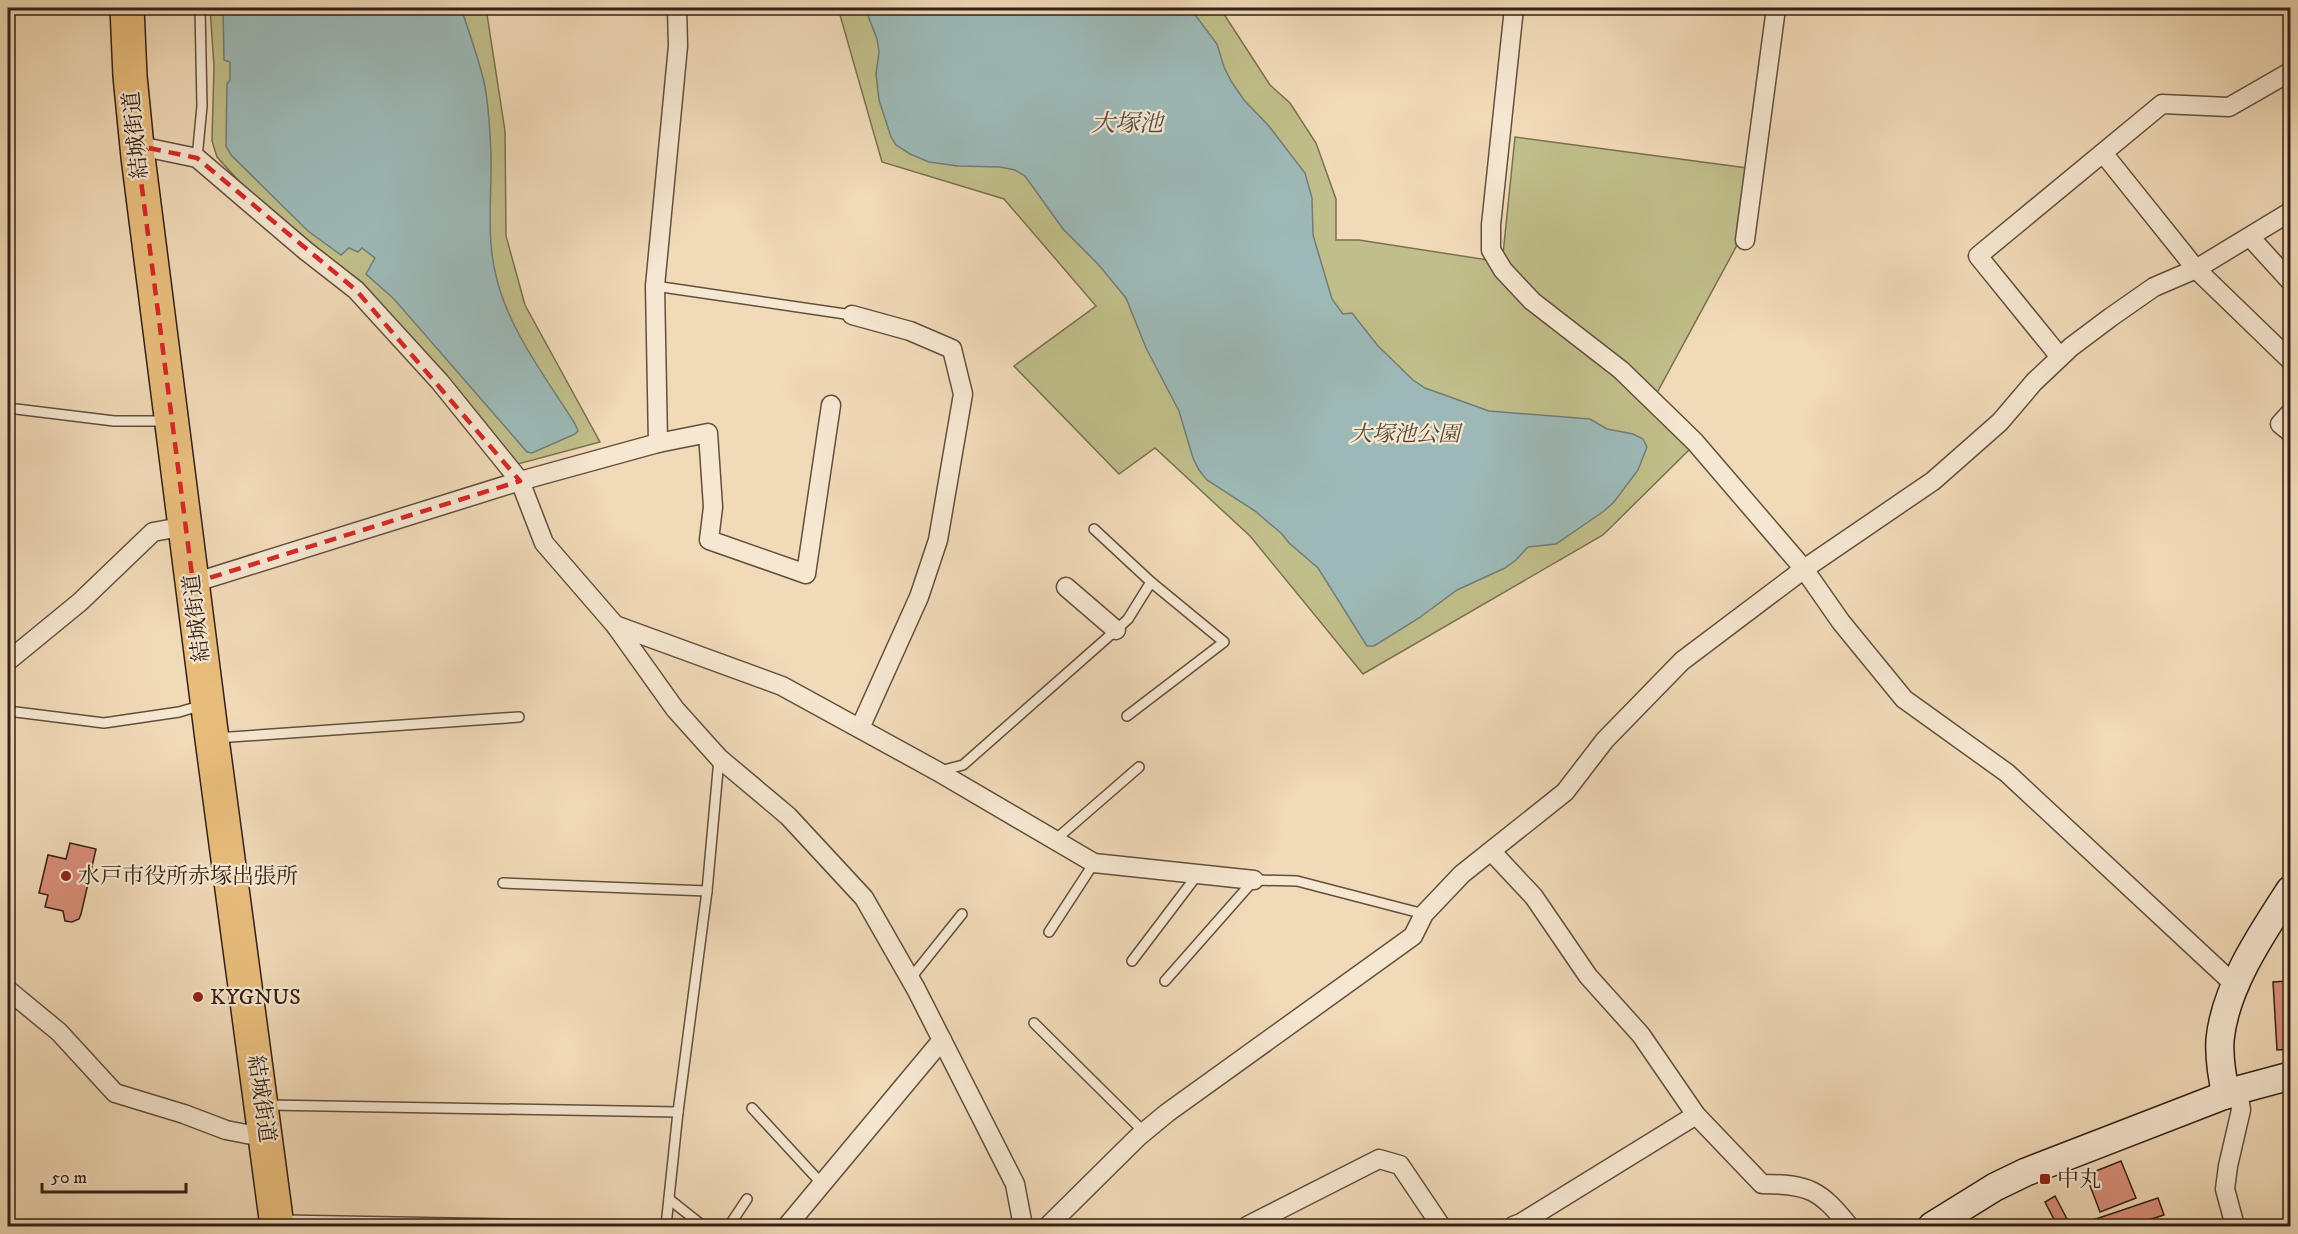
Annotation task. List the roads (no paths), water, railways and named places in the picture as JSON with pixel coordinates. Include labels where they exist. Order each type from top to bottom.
[{"type":"highway","name":"結城街道","points":[[127,8],[130,76],[138,157],[207,704],[277,1223]]},
{"type":"street","points":[[658,443],[655,286],[678,46],[677,8]]},
{"type":"street","points":[[1514,8],[1491,225],[1491,250],[1503,270],[1532,301],[1621,370],[1695,442],[1804,569],[1841,622],[1904,699],[2007,773],[2236,986]]},
{"type":"street","points":[[1745,240],[1776,8]]},
{"type":"street","points":[[2061,357],[1978,256],[2162,104],[2229,107],[2290,72]]},
{"type":"street","points":[[138,157],[149,148],[197,158],[306,251],[356,290],[440,382],[520,481],[544,543],[615,626],[675,709],[719,758],[788,816],[864,898],[910,979],[1015,1184],[1023,1227]]},
{"type":"street","points":[[2103,153],[2196,269],[2290,360]]},
{"type":"street","points":[[1048,1227],[1144,1132],[1413,936],[1424,914],[1462,874],[1565,792],[1605,740],[1682,661],[1804,569],[1933,481],[2000,422],[2034,382],[2061,357],[2111,317],[2154,287],[2196,269],[2290,212]]},
{"type":"street","points":[[2250,237],[2290,280]]},
{"type":"street","points":[[852,315],[910,332],[952,349],[963,394],[938,540],[919,597],[860,728]]},
{"type":"street","points":[[193,583],[520,481],[658,443],[708,433],[713,507],[709,540],[806,574],[831,405]]},
{"type":"street","points":[[2290,413],[2280,424],[2290,432]]},
{"type":"street","points":[[8,661],[80,602],[153,532],[186,526]]},
{"type":"street","points":[[1065,587],[1116,630]]},
{"type":"street","points":[[615,626],[782,686],[937,771],[1094,863],[1254,880]]},
{"type":"street","points":[[1492,852],[1534,897],[1588,976],[1641,1035],[1696,1114],[1762,1184],[1792,1184],[1819,1194],[1849,1227]]},
{"type":"street","points":[[2235,1227],[2224,1189],[2241,1110],[2220,1064],[2222,1024],[2236,986],[2268,924],[2290,890]]},
{"type":"street","points":[[8,990],[59,1032],[115,1093],[184,1114],[226,1130],[267,1138]]},
{"type":"street","points":[[787,1227],[942,1040]]},
{"type":"street","points":[[1932,1227],[1986,1193],[2026,1172],[2232,1092],[2290,1076]]},
{"type":"street","points":[[1513,1227],[1696,1114]]},
{"type":"street","points":[[1247,1227],[1380,1159],[1400,1165],[1441,1227]]},
{"type":"lane","points":[[197,158],[202,106],[200,8]]},
{"type":"lane","points":[[655,286],[852,315]]},
{"type":"lane","points":[[8,408],[114,421],[172,421]]},
{"type":"lane","points":[[1094,529],[1151,582],[1224,642],[1127,716]]},
{"type":"lane","points":[[937,771],[963,765],[1116,630],[1128,619],[1151,582]]},
{"type":"lane","points":[[8,711],[104,723],[179,712],[207,704]]},
{"type":"lane","points":[[212,738],[519,717]]},
{"type":"lane","points":[[666,1227],[706,891],[719,758]]},
{"type":"lane","points":[[1055,840],[1139,767]]},
{"type":"lane","points":[[1049,932],[1094,863]]},
{"type":"lane","points":[[1132,961],[1198,874]]},
{"type":"lane","points":[[1166,981],[1254,880],[1297,881],[1424,914]]},
{"type":"lane","points":[[503,883],[706,891]]},
{"type":"lane","points":[[910,979],[962,914]]},
{"type":"lane","points":[[1034,1023],[1144,1132]]},
{"type":"lane","points":[[262,1105],[678,1112]]},
{"type":"lane","points":[[752,1108],[822,1184]]},
{"type":"lane","points":[[669,1199],[703,1227]]},
{"type":"lane","points":[[729,1227],[747,1199]]},
{"type":"lane","points":[[277,1223],[630,1227]]},
{"type":"water","points":[[223,8],[461,8],[479,63],[487,100],[491,154],[490,231],[496,276],[519,335],[575,424],[578,431],[575,434],[532,453],[527,452],[394,299],[366,274],[375,258],[362,248],[358,252],[349,248],[341,255],[308,231],[231,155],[226,146],[227,84],[230,80],[230,62],[224,60]]},
{"type":"water","name":"大塚池","points":[[865,8],[1190,8],[1217,44],[1224,67],[1244,100],[1268,125],[1305,173],[1312,198],[1313,235],[1332,299],[1343,314],[1352,313],[1378,346],[1413,380],[1425,388],[1489,411],[1590,419],[1607,429],[1633,434],[1643,439],[1647,447],[1638,470],[1614,502],[1556,544],[1528,547],[1505,568],[1457,590],[1419,618],[1374,646],[1367,646],[1318,568],[1255,511],[1207,480],[1199,470],[1193,458],[1179,411],[1146,348],[1126,298],[1098,264],[1063,229],[1025,176],[1015,170],[1000,167],[958,166],[929,162],[896,145],[891,137],[879,100],[876,74],[879,52],[877,39]]},
{"type":"place","name":"水戸市役所赤塚出張所","points":[[66,876]]},
{"type":"place","name":"KYGNUS","points":[[198,997]]},
{"type":"place","name":"中丸","points":[[2045,1179]]},
{"type":"park label","name":"大塚池公園","points":[[1405,434]]}]
